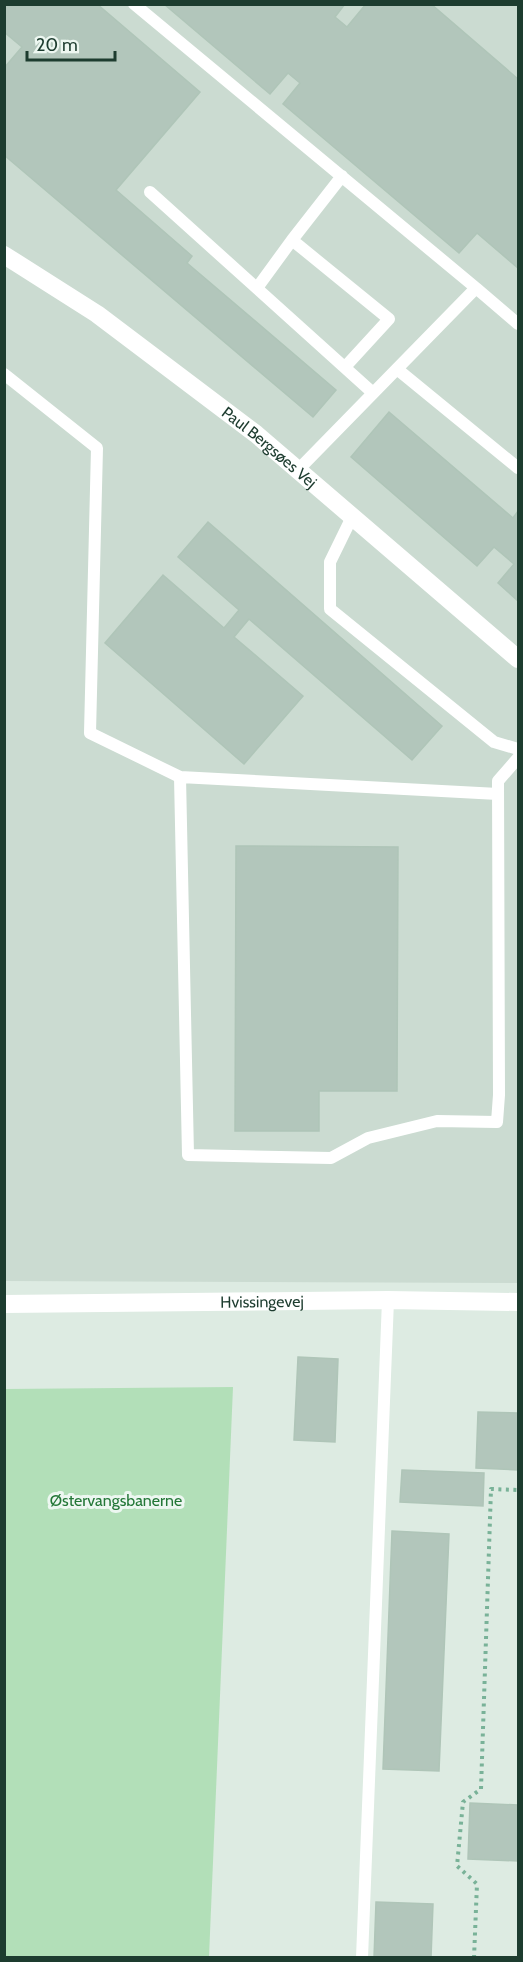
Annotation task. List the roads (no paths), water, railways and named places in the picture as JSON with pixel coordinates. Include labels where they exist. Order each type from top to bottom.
[{"type":"street","name":"Paul Bergsøes Vej","points":[[4,255],[97,315],[256,434],[519,659]]},
{"type":"street","name":"Hvissingevej","points":[[4,1304],[388,1300],[519,1302]]},
{"type":"lane","points":[[134,4],[519,324]]},
{"type":"lane","points":[[257,288],[342,176]]},
{"type":"lane","points":[[150,192],[374,393]]},
{"type":"lane","points":[[292,240],[389,319],[345,367]]},
{"type":"lane","points":[[298,470],[476,288]]},
{"type":"lane","points":[[397,369],[519,468]]},
{"type":"lane","points":[[4,374],[97,448],[90,733],[180,777],[498,794]]},
{"type":"lane","points":[[352,517],[330,562],[330,609],[494,742],[519,748]]},
{"type":"lane","points":[[180,777],[188,1155],[331,1158],[368,1138],[437,1121],[497,1122],[499,1095],[498,781],[519,758]]},
{"type":"lane","points":[[362,1958],[388,1300]]},
{"type":"park label","name":"Østervangsbanerne","points":[[116,1500]]}]
